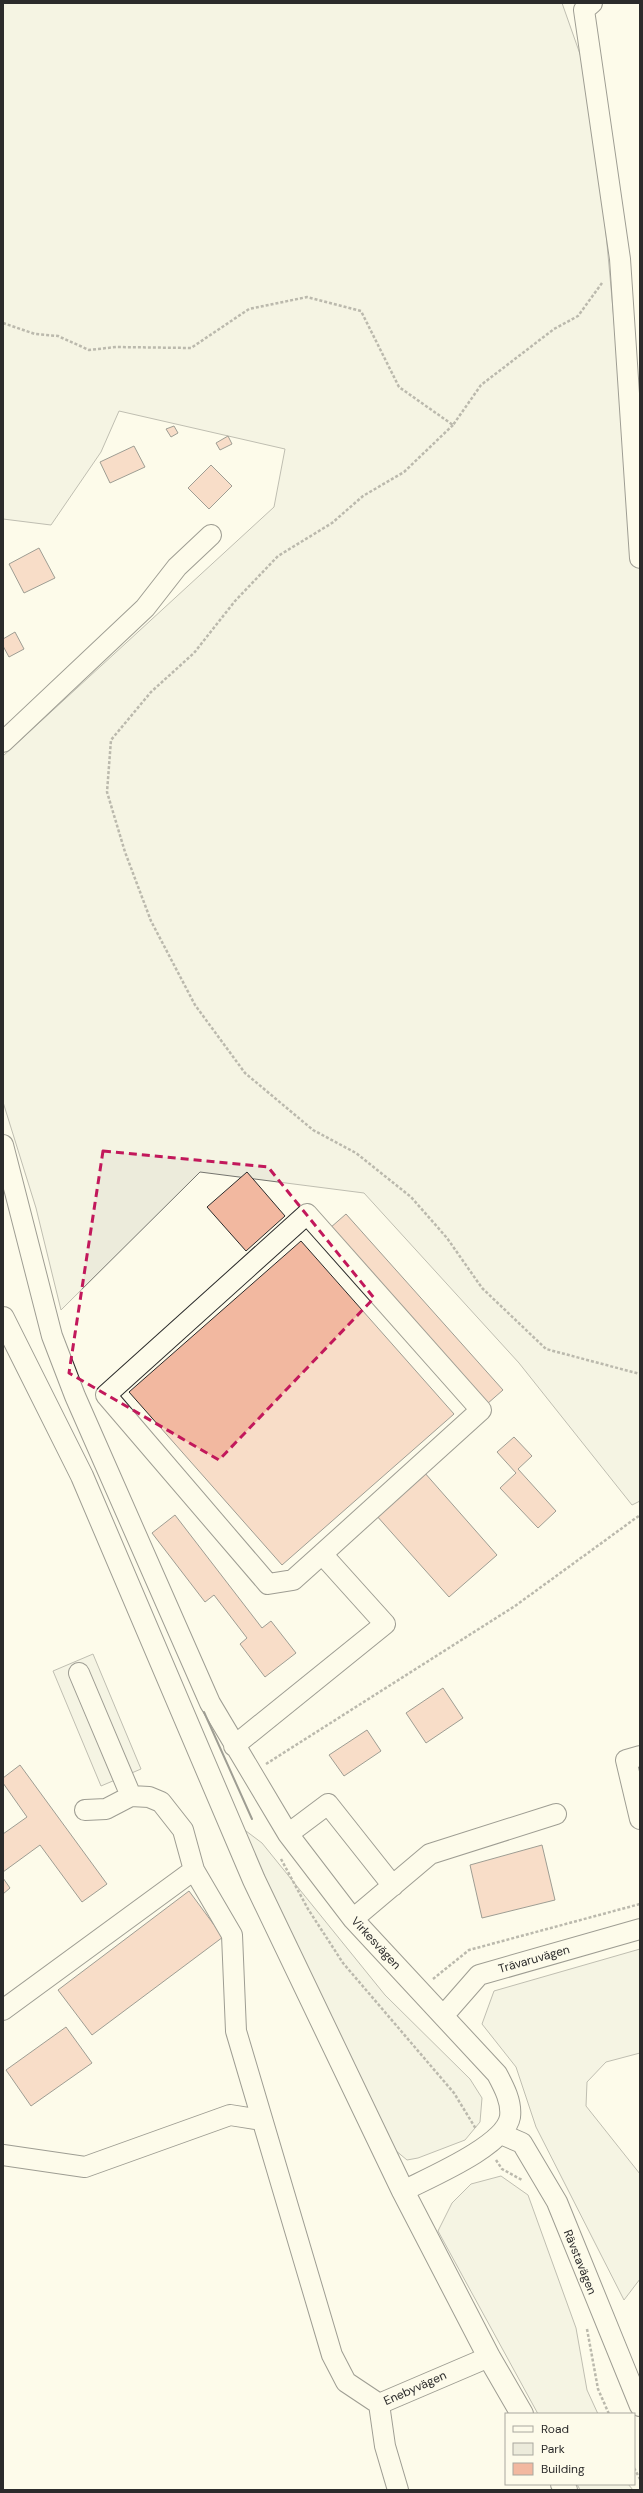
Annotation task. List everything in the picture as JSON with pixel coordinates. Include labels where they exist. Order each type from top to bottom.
[{"type":"main road","points":[[3,1318],[82,1476],[254,1880],[403,2191],[489,2357],[521,2413]]},
{"type":"street","points":[[592,3],[584,10],[620,259],[640,558]]},
{"type":"street","points":[[3,742],[145,608],[177,567],[211,535]]},
{"type":"street","name":"Virkesvägen","points":[[3,1145],[52,1336],[74,1396],[210,1703],[234,1746],[288,1834],[353,1919],[444,2015],[497,2074],[509,2098],[510,2118],[494,2140]]},
{"type":"street","points":[[307,1214],[481,1410],[322,1554],[293,1580],[268,1584],[106,1395],[307,1214]]},
{"type":"street","points":[[234,1746],[256,1727],[292,1702],[386,1624],[322,1554]]},
{"type":"street","points":[[79,1673],[131,1796]]},
{"type":"street","points":[[640,1756],[626,1760],[640,1819]]},
{"type":"street","points":[[85,1810],[106,1809],[131,1796],[149,1797],[161,1802],[183,1830],[194,1870],[232,1935],[236,2031],[332,2355],[346,2382],[379,2404]]},
{"type":"street","points":[[288,1834],[328,1804],[393,1886]]},
{"type":"street","points":[[353,1919],[430,1854],[556,1814]]},
{"type":"street","points":[[3,2010],[194,1870]]},
{"type":"street","name":"Trävaruvägen","points":[[444,2015],[479,1975],[640,1929]]},
{"type":"street","points":[[3,2155],[85,2166],[230,2115],[262,2120]]},
{"type":"street","points":[[403,2191],[494,2140]]},
{"type":"street","name":"Rävstavägen","points":[[494,2140],[522,2143],[556,2202],[640,2406]]},
{"type":"street","name":"Enebyvägen","points":[[398,2490],[385,2446],[379,2404],[489,2357]]},
{"type":"path","points":[[620,259],[578,316],[554,329],[481,385],[453,425],[404,472],[363,496],[332,523],[278,556],[235,601],[194,653],[151,692],[111,740],[107,792],[125,852],[151,921],[195,1005],[245,1073],[313,1130],[356,1154],[411,1197],[447,1238],[482,1288],[546,1349],[640,1374]]},
{"type":"path","points":[[3,322],[35,334],[58,336],[89,350],[116,347],[191,348],[249,309],[308,297],[361,312],[399,387],[453,425]]},
{"type":"path","points":[[251,1774],[381,1689],[515,1606],[640,1515]]},
{"type":"path","points":[[280,1857],[308,1909],[343,1963],[494,2140],[502,2169],[529,2184]]},
{"type":"path","points":[[420,1990],[469,1950],[640,1904]]},
{"type":"path","points":[[586,2325],[598,2389],[609,2413]]},
{"type":"path","points":[[635,2470],[640,2479]]},
{"type":"highlighted area","points":[[103,1151],[268,1167],[374,1298],[219,1460],[69,1373]]},
{"type":"green space","points":[[3,3],[562,3],[593,91],[621,397],[640,400],[640,1501],[632,1505],[519,1363],[364,1193],[200,1172],[61,1310],[36,1208],[3,1102],[3,756],[274,507],[285,449],[119,411],[101,452],[51,525],[3,519]]},
{"type":"green space","points":[[238,1825],[262,1843],[385,1995],[470,2079],[482,2098],[480,2122],[465,2140],[418,2158],[407,2160],[395,2150]]},
{"type":"green space","points":[[640,1949],[640,2053],[606,2062],[587,2082],[586,2106],[640,2174],[640,2279],[624,2300],[536,2127],[516,2067],[482,2024],[494,1991]]},
{"type":"green space","points":[[501,2176],[528,2195],[576,2328],[587,2390],[598,2413],[537,2413],[438,2231],[452,2203],[471,2184]]},
{"type":"green space","points":[[578,2485],[629,2485],[633,2490],[580,2490]]},
{"type":"shaded area","points":[[93,1654],[141,1769],[101,1786],[53,1671]]},
{"type":"building","points":[[174,426],[178,433],[171,437],[166,429]]},
{"type":"building","points":[[228,436],[232,444],[220,450],[216,443]]},
{"type":"building","points":[[134,446],[145,467],[110,483],[100,462]]},
{"type":"building","points":[[211,465],[232,486],[209,509],[188,488]]},
{"type":"building","points":[[39,548],[55,578],[24,593],[9,564]]},
{"type":"building","points":[[15,632],[24,649],[9,657],[3,646],[3,639]]},
{"type":"building","points":[[247,1172],[285,1216],[246,1251],[207,1207]]},
{"type":"building","points":[[346,1214],[503,1390],[487,1404],[330,1228]]},
{"type":"building","points":[[301,1241],[454,1414],[282,1565],[129,1392]]},
{"type":"building","points":[[514,1437],[532,1456],[518,1469],[556,1511],[538,1528],[500,1488],[516,1473],[497,1452]]},
{"type":"building","points":[[424,1472],[497,1555],[449,1597],[376,1515]]},
{"type":"building","points":[[175,1515],[262,1628],[271,1621],[296,1653],[265,1677],[240,1644],[247,1638],[214,1595],[205,1602],[152,1533]]},
{"type":"building","points":[[443,1688],[463,1718],[426,1743],[406,1713]]},
{"type":"building","points":[[367,1730],[381,1751],[344,1776],[329,1755]]},
{"type":"building","points":[[20,1765],[107,1884],[82,1902],[40,1845],[3,1872],[3,1834],[27,1817],[3,1783],[3,1778]]},
{"type":"building","points":[[542,1845],[555,1900],[482,1918],[470,1865]]},
{"type":"building","points":[[3,1878],[10,1888],[3,1894]]},
{"type":"building","points":[[189,1891],[223,1937],[92,2035],[58,1990]]},
{"type":"building","points":[[66,2027],[92,2063],[31,2106],[6,2070]]},
{"type":"wall","points":[[204,1712],[252,1819]]}]
